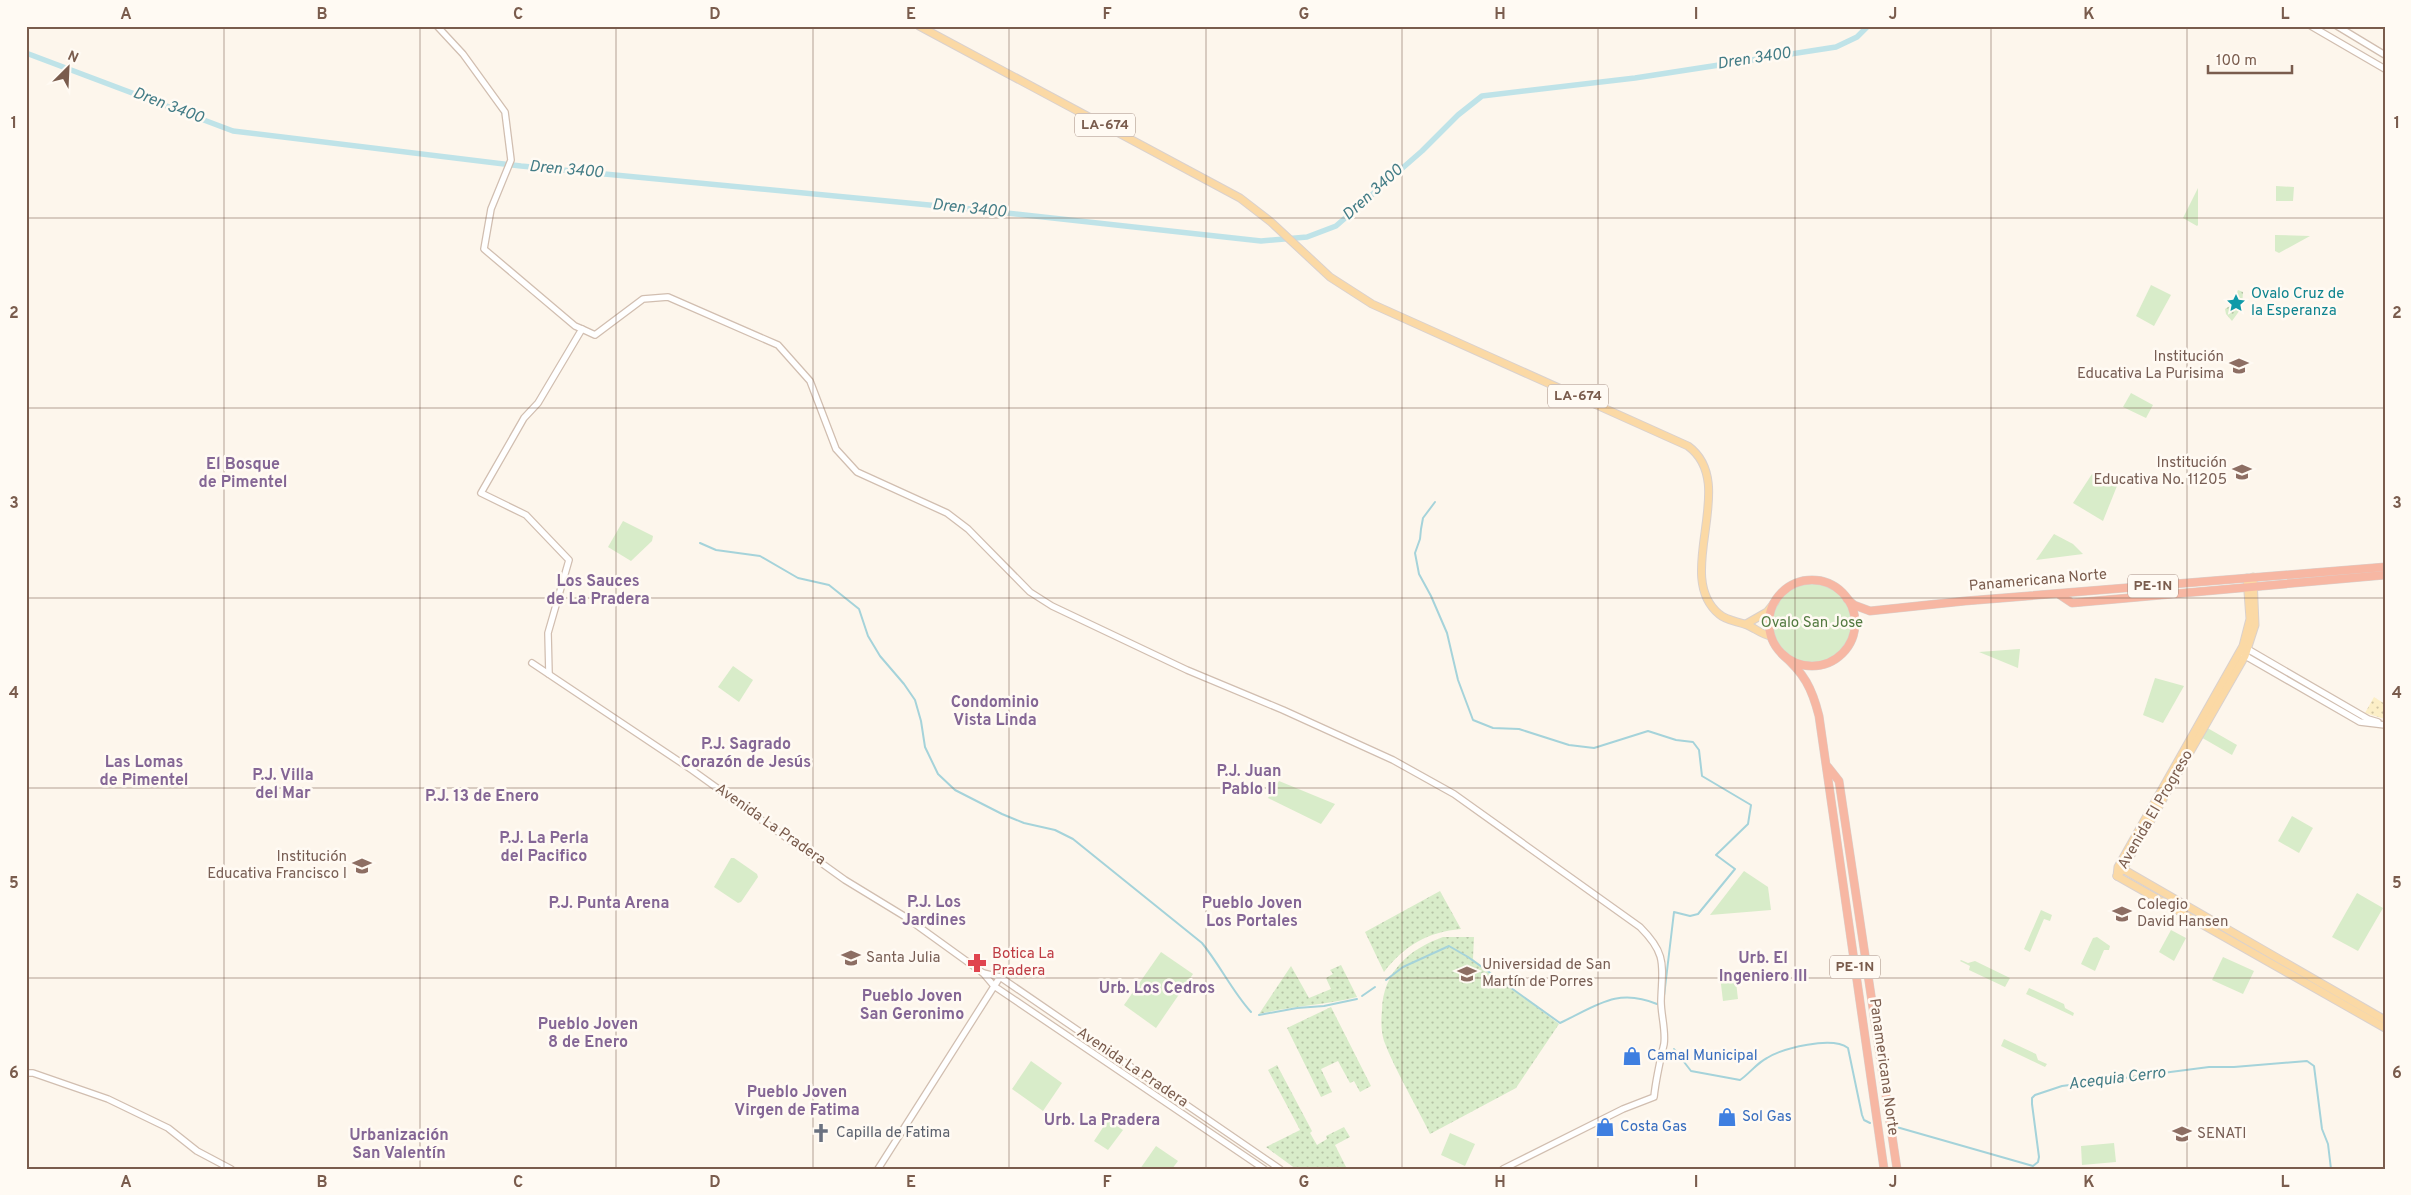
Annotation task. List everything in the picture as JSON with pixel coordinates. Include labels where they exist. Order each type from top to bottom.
[{"type":"highway","name":"Panamericana Norte","points":[[2060,594],[2072,603],[2385,567]]},
{"type":"highway","name":"Panamericana Norte","points":[[1847,599],[1854,605],[1870,611],[2060,594],[2385,576]]},
{"type":"highway","name":"PE-1N","points":[[1774,602],[1791,586],[1814,580],[1836,588],[1847,599]]},
{"type":"highway","points":[[1782,654],[1795,662],[1810,666],[1826,664],[1840,656],[1850,644],[1855,629],[1854,613],[1847,599]]},
{"type":"highway","points":[[1771,636],[1770,615],[1774,602]]},
{"type":"highway","name":"PE-1N","points":[[1771,636],[1782,654]]},
{"type":"highway","name":"Panamericana Norte","points":[[1782,654],[1803,675],[1815,699],[1883,1167]]},
{"type":"highway","name":"Panamericana Norte","points":[[1826,765],[1839,781],[1897,1168]]},
{"type":"main road","name":"LA-674","points":[[919,26],[1213,182],[1256,210],[1330,277],[1372,304],[1675,439],[1695,451],[1704,465],[1709,487],[1703,573],[1704,590],[1712,607],[1720,615],[1734,622],[1746,624],[1771,636]]},
{"type":"main road","name":"Avenida El Progreso","points":[[2251,582],[2250,619],[2244,651],[2117,876],[2385,1028]]},
{"type":"main road","points":[[1746,624],[1767,612],[1774,602]]},
{"type":"main road","points":[[2121,868],[2385,1020]]},
{"type":"street","points":[[437,26],[463,54],[505,112],[510,160],[491,209],[484,249],[575,326],[596,335],[643,299],[668,297],[778,345],[810,381],[836,449],[856,472],[947,512],[968,529],[1030,592],[1052,606],[1187,670],[1283,710],[1393,760],[1454,794],[1640,927],[1651,938],[1664,969],[1662,998],[1664,1042],[1656,1072],[1654,1096],[1623,1109],[1503,1169]]},
{"type":"street","points":[[2311,26],[2385,69]]},
{"type":"street","points":[[2337,26],[2385,55]]},
{"type":"street","points":[[549,674],[548,632],[569,560],[526,515],[481,493],[524,418],[538,403],[582,329]]},
{"type":"street","points":[[2244,651],[2360,722],[2385,724]]},
{"type":"street","name":"Avenida La Pradera","points":[[532,663],[692,770],[846,880],[904,916],[983,973],[994,986],[1264,1169]]},
{"type":"street","name":"Avenida La Pradera","points":[[983,973],[1000,977],[1280,1169]]},
{"type":"street","points":[[878,1169],[1000,977]]},
{"type":"street","points":[[26,1073],[33,1073],[108,1099],[168,1128],[197,1151],[231,1169]]},
{"type":"green space","points":[[2276,186],[2294,187],[2293,201],[2276,201]]},
{"type":"green space","points":[[2198,188],[2198,225],[2197,226],[2183,218]]},
{"type":"green space","points":[[2275,235],[2310,236],[2279,253],[2275,251]]},
{"type":"green space","points":[[2151,285],[2171,295],[2154,326],[2136,316]]},
{"type":"green space","points":[[2238,290],[2243,292],[2242,307],[2232,321],[2226,314],[2225,309],[2233,304]]},
{"type":"green space","points":[[2131,393],[2153,405],[2146,418],[2123,407]]},
{"type":"green space","points":[[2092,474],[2117,486],[2103,521],[2073,503]]},
{"type":"green space","points":[[623,521],[653,536],[652,541],[631,561],[608,547]]},
{"type":"green space","points":[[2054,534],[2073,544],[2083,554],[2036,560]]},
{"type":"green space","name":"Ovalo San Jose","points":[[1804,583],[1820,583],[1841,594],[1852,615],[1852,631],[1841,652],[1820,663],[1804,663],[1790,657],[1778,645],[1772,631],[1772,615],[1778,601],[1790,589]]},
{"type":"green space","points":[[2019,649],[2018,668],[1979,652]]},
{"type":"green space","points":[[733,666],[753,680],[739,702],[718,687]]},
{"type":"green space","points":[[2155,678],[2184,686],[2163,723],[2143,715]]},
{"type":"green space","points":[[2204,726],[2237,745],[2232,755],[2199,736]]},
{"type":"green space","points":[[1279,781],[1335,804],[1321,824],[1268,798]]},
{"type":"green space","points":[[2292,816],[2313,828],[2299,853],[2278,841]]},
{"type":"green space","points":[[731,858],[734,858],[757,874],[758,877],[741,902],[738,903],[714,887]]},
{"type":"green space","points":[[1744,871],[1768,887],[1771,910],[1710,915]]},
{"type":"green space","points":[[1440,891],[1461,929],[1438,933],[1409,947],[1384,972],[1365,932]]},
{"type":"green space","points":[[2357,893],[2383,908],[2358,951],[2332,937]]},
{"type":"green space","points":[[2041,910],[2052,915],[2050,921],[2044,919],[2030,952],[2024,949]]},
{"type":"green space","points":[[2171,930],[2186,938],[2174,961],[2159,952]]},
{"type":"green space","points":[[1443,937],[1474,937],[1473,959],[1559,1024],[1516,1088],[1430,1134],[1384,1041],[1382,1014],[1387,984],[1400,964],[1419,948]]},
{"type":"green space","points":[[2097,937],[2110,946],[2109,950],[2104,950],[2095,971],[2081,964],[2093,938]]},
{"type":"green space","points":[[1161,952],[1193,974],[1156,1028],[1124,1005]]},
{"type":"green space","points":[[2223,957],[2254,971],[2243,994],[2212,980]]},
{"type":"green space","points":[[1961,960],[1968,963],[1975,961],[2010,978],[2005,987],[1969,970],[1970,966]]},
{"type":"green space","points":[[1341,965],[1357,997],[1259,1014],[1291,966],[1309,998],[1331,989],[1326,978],[1333,974],[1330,970]]},
{"type":"green space","points":[[1735,974],[1738,999],[1723,1001],[1720,976]]},
{"type":"green space","points":[[2029,988],[2064,1004],[2065,1008],[2074,1013],[2073,1016],[2026,994]]},
{"type":"green space","points":[[1331,1007],[1371,1086],[1360,1092],[1354,1081],[1350,1083],[1338,1061],[1321,1069],[1332,1092],[1321,1097],[1287,1028]]},
{"type":"green space","points":[[2004,1039],[2036,1054],[2038,1060],[2047,1064],[2045,1067],[2001,1046]]},
{"type":"green space","points":[[1031,1061],[1062,1083],[1043,1111],[1012,1089]]},
{"type":"green space","points":[[1277,1065],[1312,1131],[1310,1133],[1317,1145],[1327,1139],[1326,1136],[1344,1127],[1350,1137],[1335,1145],[1347,1169],[1296,1169],[1266,1147],[1300,1130],[1268,1070]]},
{"type":"green space","points":[[1108,1120],[1123,1130],[1108,1150],[1094,1141]]},
{"type":"green space","points":[[1450,1133],[1475,1144],[1465,1166],[1441,1155]]},
{"type":"green space","points":[[2114,1143],[2116,1162],[2082,1165],[2081,1146]]},
{"type":"green space","points":[[1156,1146],[1178,1161],[1172,1169],[1140,1169]]},
{"type":"sand","points":[[2374,697],[2385,704],[2385,719],[2365,713]]},
{"type":"waterway","name":"Dren 3400","points":[[26,53],[233,131],[521,166],[971,209],[1261,241],[1307,237],[1336,226],[1422,151],[1458,115],[1482,96],[1635,78],[1836,47],[1857,37],[1868,26]]},
{"type":"waterway","points":[[1435,502],[1423,518],[1420,539],[1415,553],[1419,574],[1447,633],[1458,680],[1473,720],[1493,728],[1519,729],[1569,745],[1594,748],[1648,731],[1676,740],[1693,742],[1699,750],[1702,776],[1751,805],[1748,824],[1716,855],[1735,869],[1698,914],[1690,916],[1674,912],[1664,996]]},
{"type":"waterway","points":[[700,543],[716,550],[760,556],[798,578],[829,585],[859,609],[868,636],[880,656],[915,700],[925,747],[938,774],[955,790],[1002,814],[1024,823],[1055,830],[1073,839],[1202,943],[1251,1012]]},
{"type":"waterway","points":[[1386,980],[1403,967],[1449,946],[1468,957],[1560,1023],[1596,1005],[1618,998],[1630,997],[1657,1004]]},
{"type":"waterway","points":[[1362,996],[1375,987]]},
{"type":"waterway","points":[[1259,1015],[1297,1008],[1324,1006],[1357,999]]},
{"type":"waterway","name":"Acequia Cerro","points":[[1674,1049],[1691,1071],[1740,1080],[1763,1060],[1774,1054],[1795,1047],[1820,1043],[1841,1045],[1848,1048],[1862,1115],[1864,1120],[1870,1123]]},
{"type":"waterway","name":"Acequia Cerro","points":[[1893,1126],[2033,1166],[2038,1162],[2039,1157],[2032,1104],[2032,1098],[2035,1095],[2062,1086],[2209,1067],[2234,1067],[2307,1061],[2314,1066],[2322,1129],[2328,1144],[2331,1169]]},
{"type":"place","name":"Ovalo Cruz de la Esperanza","points":[[2236,303]]},
{"type":"place","name":"Institución Educativa La Purisima","points":[[2239,366]]},
{"type":"place","name":"Institución Educativa No. 11205","points":[[2242,472]]},
{"type":"place","name":"Institución Educativa Francisco I","points":[[362,866]]},
{"type":"place","name":"Colegio David Hansen","points":[[2122,914]]},
{"type":"place","name":"Santa Julia","points":[[851,958]]},
{"type":"place","name":"Botica La Pradera","points":[[977,963]]},
{"type":"place","name":"Universidad de San Martín de Porres","points":[[1467,974]]},
{"type":"place","name":"Camal Municipal","points":[[1632,1056]]},
{"type":"place","name":"Sol Gas","points":[[1727,1117]]},
{"type":"place","name":"Costa Gas","points":[[1605,1127]]},
{"type":"place","name":"Capilla de Fatima","points":[[821,1133]]},
{"type":"place","name":"SENATI","points":[[2182,1134]]},
{"type":"district","name":"El Bosque de Pimentel","points":[[243,474]]},
{"type":"district","name":"Los Sauces de La Pradera","points":[[598,591]]},
{"type":"district","name":"Condominio Vista Linda","points":[[995,712]]},
{"type":"district","name":"P.J. Sagrado Corazón de Jesús","points":[[746,754]]},
{"type":"district","name":"Las Lomas de Pimentel","points":[[144,772]]},
{"type":"district","name":"P.J. Juan Pablo II","points":[[1249,781]]},
{"type":"district","name":"P.J. Villa del Mar","points":[[283,785]]},
{"type":"district","name":"P.J. 13 de Enero","points":[[482,797]]},
{"type":"district","name":"P.J. La Perla del Pacifico","points":[[544,848]]},
{"type":"district","name":"P.J. Punta Arena","points":[[609,904]]},
{"type":"district","name":"P.J. Los Jardines","points":[[934,912]]},
{"type":"district","name":"Pueblo Joven Los Portales","points":[[1252,913]]},
{"type":"district","name":"Urb. El Ingeniero III","points":[[1763,968]]},
{"type":"district","name":"Urb. Los Cedros","points":[[1157,989]]},
{"type":"district","name":"Pueblo Joven San Geronimo","points":[[912,1006]]},
{"type":"district","name":"Pueblo Joven 8 de Enero","points":[[588,1034]]},
{"type":"district","name":"Pueblo Joven Virgen de Fatima","points":[[797,1102]]},
{"type":"district","name":"Urb. La Pradera","points":[[1102,1121]]},
{"type":"district","name":"Urbanización San Valentín","points":[[399,1145]]}]
